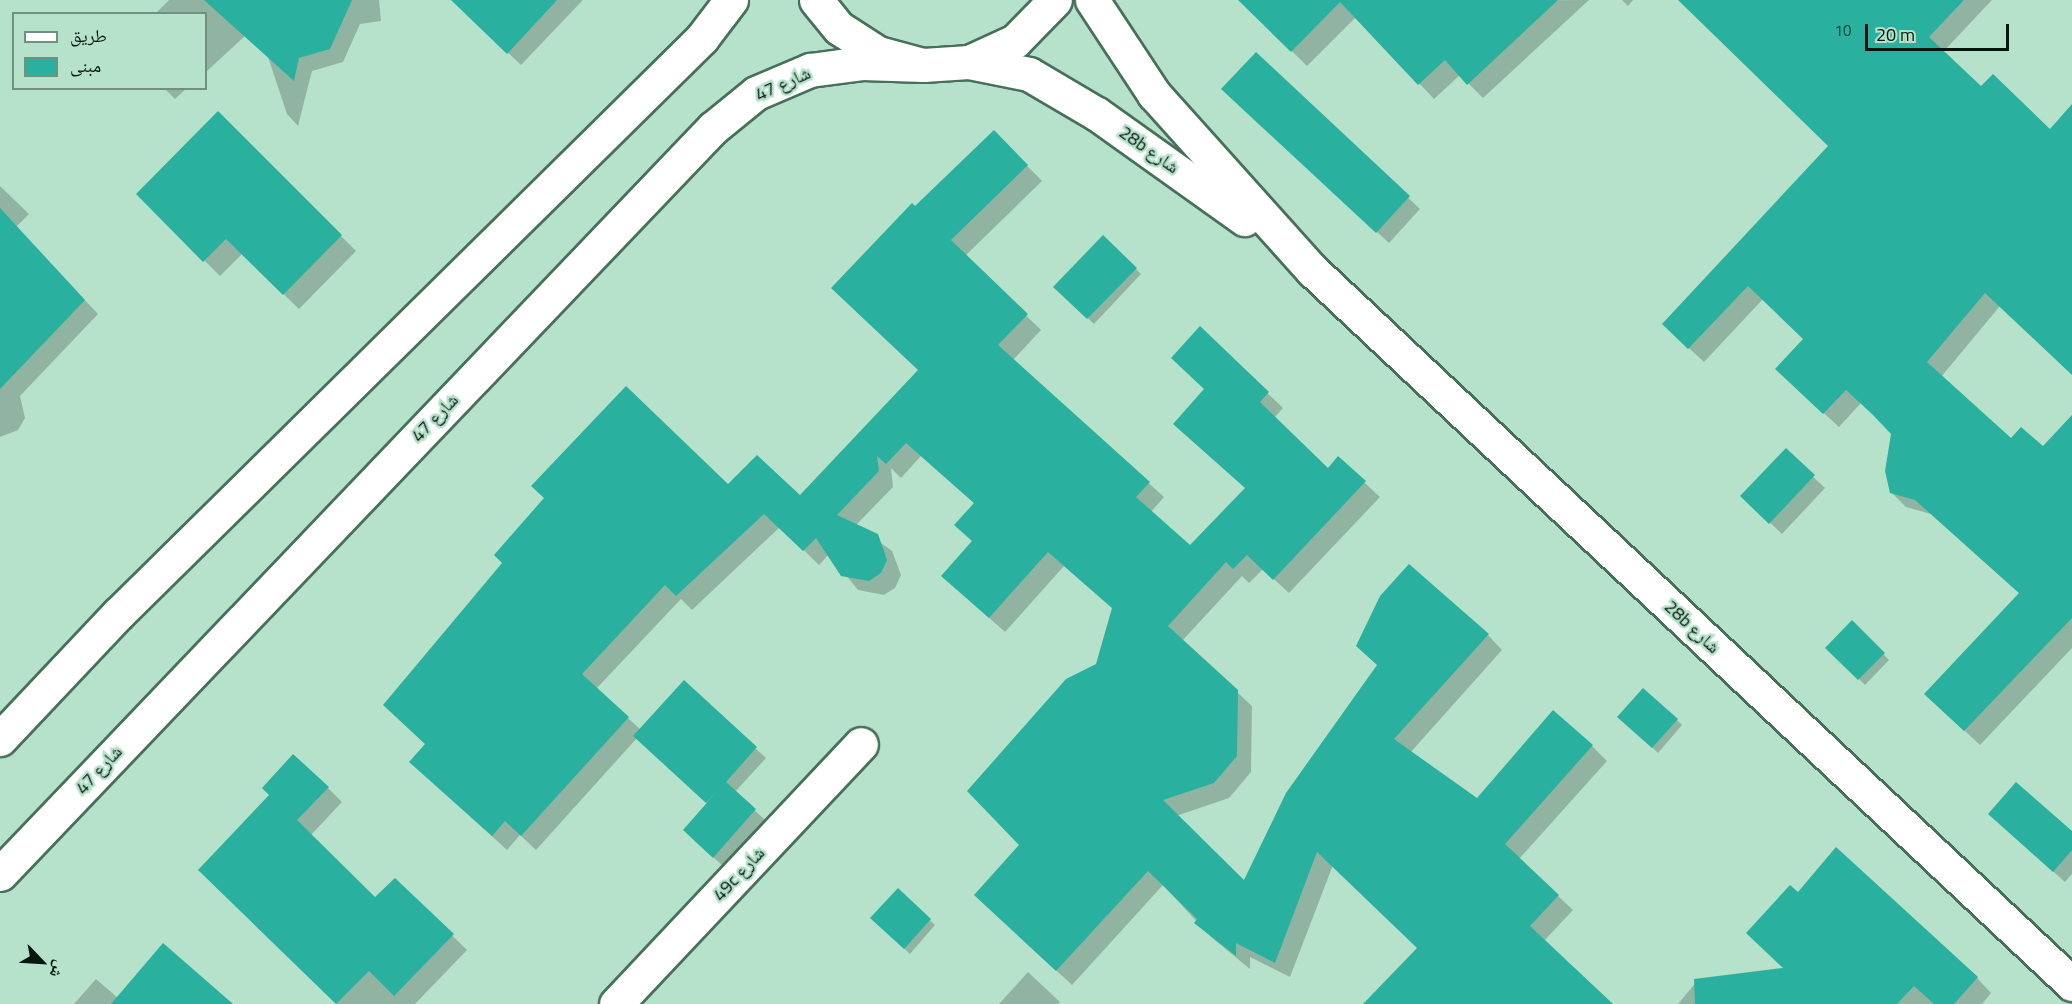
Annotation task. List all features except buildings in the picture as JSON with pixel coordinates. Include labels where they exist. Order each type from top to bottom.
[{"type":"street","points":[[0,739],[118,615],[702,38],[731,0]]},
{"type":"street","points":[[816,0],[838,28],[878,53],[923,65],[969,62],[1015,41],[1055,0]]},
{"type":"street","name":"28b شارع","points":[[1092,0],[1155,94],[1312,270],[2072,984]]},
{"type":"street","name":"28b شارع","points":[[969,62],[1029,74],[1097,114],[1312,270]]},
{"type":"street","name":"شارع 47","points":[[0,874],[713,128],[756,93],[810,70],[862,63],[923,65]]},
{"type":"street","name":"49c شارع","points":[[616,1004],[861,744]]}]
